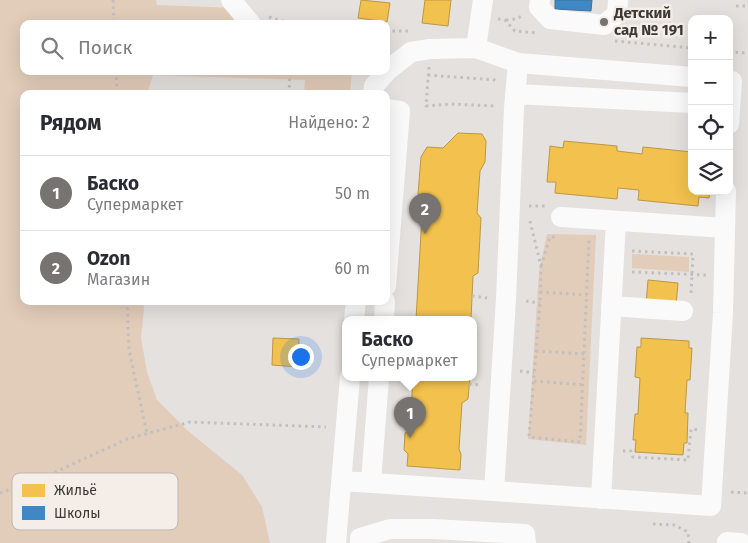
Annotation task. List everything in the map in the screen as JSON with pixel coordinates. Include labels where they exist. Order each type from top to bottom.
[{"type":"street","points":[[231,0],[248,20]]},
{"type":"street","points":[[476,48],[484,0]]},
{"type":"street","points":[[540,0],[539,7],[550,19],[604,24],[617,14],[618,0]]},
{"type":"street","points":[[390,68],[411,52],[430,49],[476,48],[518,63],[688,78]]},
{"type":"street","points":[[494,491],[506,299],[505,97],[518,63]]},
{"type":"street","points":[[374,90],[374,86],[383,75]]},
{"type":"street","points":[[732,105],[734,88]]},
{"type":"street","points":[[505,97],[688,103]]},
{"type":"street","points":[[390,110],[400,111],[390,236]]},
{"type":"street","points":[[342,481],[711,506],[724,275],[726,195]]},
{"type":"street","points":[[555,212],[616,221],[725,228]]},
{"type":"street","points":[[601,499],[616,221]]},
{"type":"street","points":[[611,306],[687,306]]},
{"type":"street","points":[[350,381],[337,540],[360,541],[390,529],[433,529],[525,534],[526,543]]},
{"type":"street","points":[[371,482],[379,381]]},
{"type":"path","points":[[113,0],[114,20]]},
{"type":"path","points":[[736,6],[748,6]]},
{"type":"path","points":[[428,74],[494,80],[500,82],[505,97],[426,106],[428,74],[430,49]]},
{"type":"path","points":[[733,52],[748,53]]},
{"type":"path","points":[[116,75],[117,90]]},
{"type":"path","points":[[289,90],[290,75]]},
{"type":"path","points":[[541,266],[527,206],[555,212]]},
{"type":"path","points":[[560,238],[550,237],[541,266],[534,381],[528,436],[580,442],[589,238],[579,238]]},
{"type":"path","points":[[628,258],[629,250],[693,254],[687,306]]},
{"type":"path","points":[[628,272],[724,275]]},
{"type":"path","points":[[540,292],[587,295]]},
{"type":"path","points":[[127,305],[129,350],[147,434]]},
{"type":"path","points":[[536,351],[585,354]]},
{"type":"path","points":[[534,381],[584,385]]},
{"type":"path","points":[[469,384],[482,385]]},
{"type":"path","points":[[53,473],[127,440],[190,422],[346,428]]},
{"type":"path","points":[[631,451],[634,457],[688,460],[691,429]]},
{"type":"path","points":[[0,493],[12,489]]},
{"type":"path","points":[[644,523],[674,525],[688,532],[689,543]]},
{"type":"shaded area","points":[[0,0],[156,0],[157,5],[235,8],[242,20],[20,20],[20,75],[153,75],[148,90],[20,90],[20,305],[143,305],[141,338],[147,372],[157,400],[188,431],[242,475],[262,507],[270,543],[0,543]]},
{"type":"shaded area","points":[[153,75],[352,75],[350,90],[304,90],[305,80]]},
{"type":"shaded area","points":[[547,234],[596,235],[586,445],[528,439],[539,272]]},
{"type":"shaded area","points":[[632,254],[689,257],[689,272],[632,268]]},
{"type":"building: Жильё","points":[[361,0],[390,3],[387,20],[358,18]]},
{"type":"building: Жильё","points":[[425,0],[451,0],[448,26],[422,23]]},
{"type":"building: Жильё","points":[[458,133],[482,134],[486,141],[485,162],[480,171],[477,213],[481,218],[478,273],[473,276],[471,316],[416,316],[423,199],[418,194],[421,157],[427,147],[443,148]]},
{"type":"building: Жильё","points":[[564,141],[617,146],[617,151],[642,154],[643,147],[688,152],[688,195],[709,195],[709,198],[699,197],[698,206],[638,200],[639,190],[618,188],[617,199],[555,193],[556,182],[547,182],[550,146],[563,148]]},
{"type":"building: Жильё","points":[[648,280],[678,283],[676,306],[646,304]]},
{"type":"building: Жильё","points":[[273,338],[299,339],[298,367],[272,365]]},
{"type":"building: Жильё","points":[[641,338],[689,341],[689,348],[692,348],[690,380],[687,380],[685,413],[688,413],[687,443],[684,443],[683,455],[635,452],[636,440],[633,440],[635,414],[638,414],[640,378],[635,377],[637,347],[641,347]]},
{"type":"building: Жильё","points":[[413,381],[470,381],[468,399],[462,403],[459,449],[461,454],[460,470],[407,466],[408,454],[404,450],[405,433],[410,430]]},
{"type":"building: Школы","points":[[555,0],[592,0],[591,11],[555,9]]},
{"type":"place","name":"Детский сад № 191","points":[[604,22]]},
{"type":"place","name":"Ozon","points":[[425,234]]},
{"type":"place","name":"Баско","points":[[410,438]]}]
